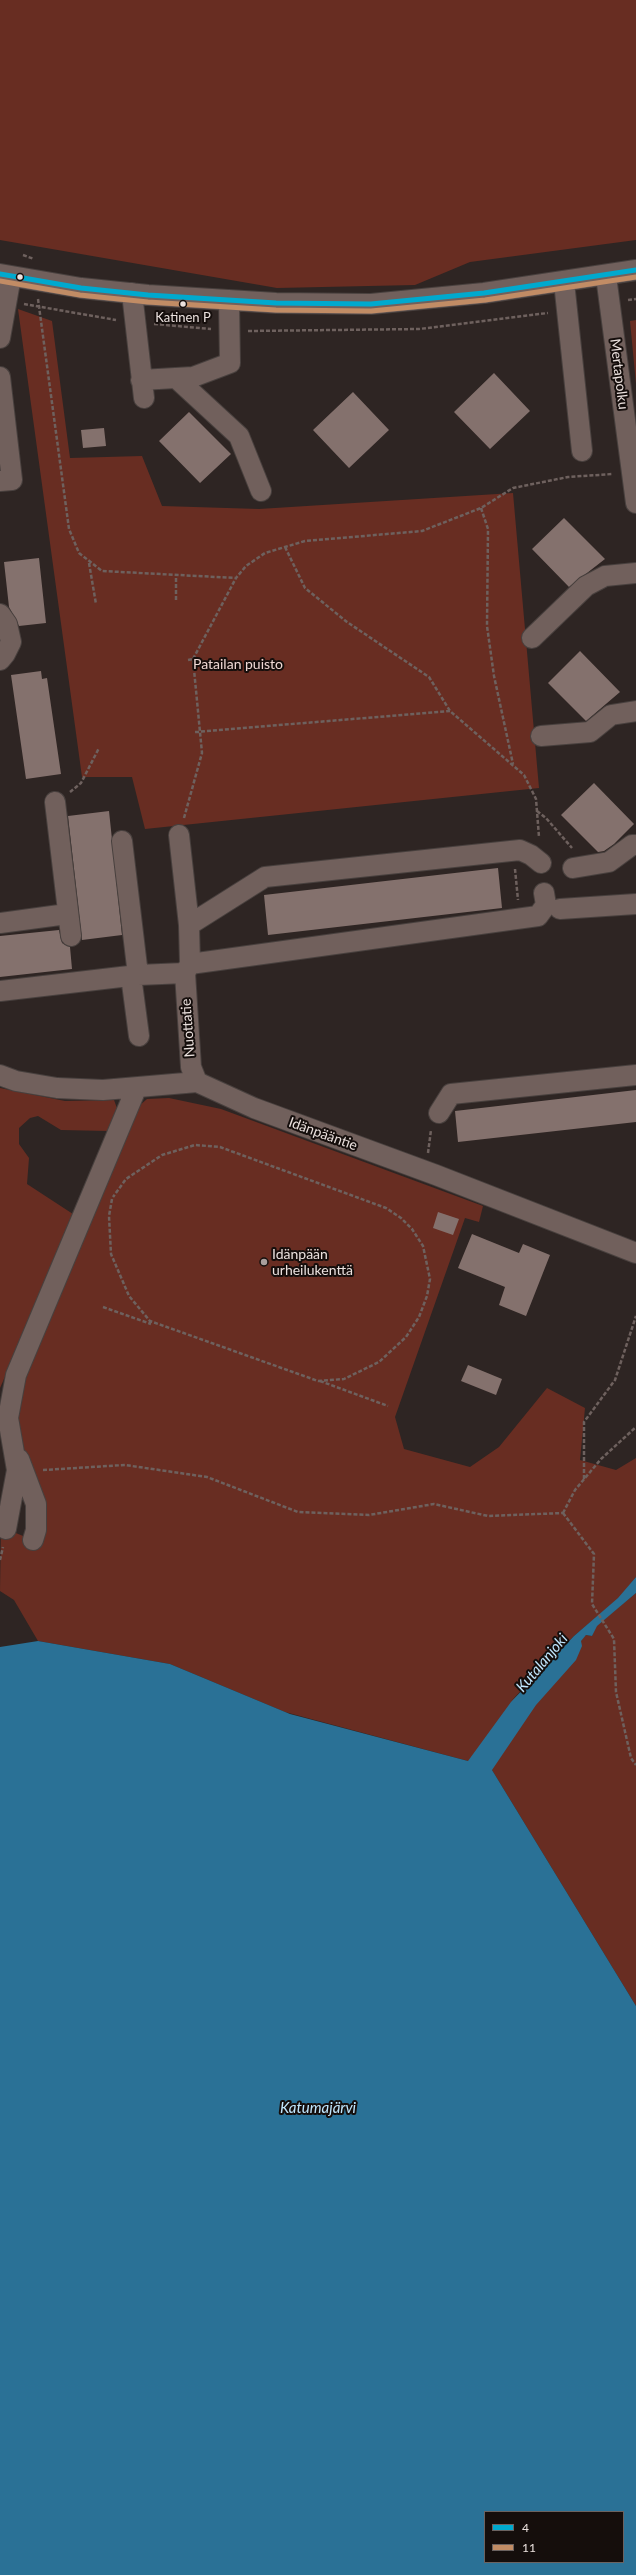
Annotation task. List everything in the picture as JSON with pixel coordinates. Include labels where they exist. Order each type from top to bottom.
[{"type":"street","points":[[0,338],[6,275],[132,294],[229,300],[371,304],[484,293],[606,276],[636,270]]},
{"type":"street","name":"Mertapolku","points":[[606,276],[636,503]]},
{"type":"street","points":[[564,282],[582,451]]},
{"type":"street","points":[[132,294],[142,389],[176,378],[194,378],[230,362],[229,300]]},
{"type":"street","points":[[0,378],[12,480],[0,481]]},
{"type":"street","points":[[176,378],[239,436],[261,491]]},
{"type":"street","points":[[532,638],[586,586],[605,576],[636,573]]},
{"type":"street","points":[[0,614],[7,624],[10,642],[6,654],[0,660]]},
{"type":"street","points":[[541,736],[590,732],[611,715],[636,711]]},
{"type":"street","points":[[55,802],[67,914],[71,936]]},
{"type":"street","name":"Nuottatie","points":[[179,836],[189,925],[187,969],[191,1067],[197,1082]]},
{"type":"street","points":[[122,842],[139,1036]]},
{"type":"street","points":[[581,867],[609,862],[636,845]]},
{"type":"street","points":[[189,925],[265,877],[520,850],[531,855],[541,863]]},
{"type":"street","points":[[0,991],[187,969],[538,916],[546,905],[544,893]]},
{"type":"street","points":[[560,909],[636,904]]},
{"type":"street","points":[[0,923],[67,914]]},
{"type":"street","points":[[0,1075],[16,1081],[57,1088],[103,1090],[136,1089],[197,1082]]},
{"type":"street","points":[[439,1113],[451,1094],[636,1075]]},
{"type":"street","name":"Idänpääntie","points":[[197,1082],[254,1108],[436,1175],[636,1253]]},
{"type":"street","points":[[6,1529],[17,1470],[8,1418],[16,1375],[103,1196],[136,1089]]},
{"type":"street","points":[[14,1446],[36,1504],[36,1530],[33,1540]]},
{"type":"path","points":[[23,256],[40,261],[37,307],[69,529],[79,553],[102,571],[236,578]]},
{"type":"path","points":[[179,836],[202,753],[194,660],[236,578],[246,566],[265,553],[305,541],[422,532],[481,508],[513,488],[568,478],[632,472]]},
{"type":"path","points":[[481,508],[488,529],[487,626],[494,676],[513,766]]},
{"type":"path","points":[[285,547],[304,588],[347,622],[430,677],[450,711],[524,775],[536,799],[541,863]]},
{"type":"path","points":[[89,562],[96,604]]},
{"type":"path","points":[[176,575],[176,600]]},
{"type":"path","points":[[188,660],[194,660]]},
{"type":"path","points":[[195,732],[450,711]]},
{"type":"path","points":[[55,802],[81,783],[99,748]]},
{"type":"path","points":[[537,811],[546,818],[581,867]]},
{"type":"path","points":[[513,851],[520,918]]},
{"type":"path","points":[[427,1160],[431,1128],[439,1113]]},
{"type":"path","points":[[157,1326],[136,1308],[116,1271],[111,1254],[103,1196],[162,1156],[195,1145],[209,1145],[386,1208],[401,1218],[423,1246],[428,1262],[430,1279],[427,1296],[419,1317],[406,1337],[379,1362],[344,1379],[318,1381]]},
{"type":"path","points":[[103,1307],[388,1406]]},
{"type":"path","points":[[584,1479],[584,1422],[615,1380],[636,1316]]},
{"type":"path","points":[[563,1513],[575,1490],[584,1479],[601,1459],[636,1427]]},
{"type":"path","points":[[24,1472],[125,1465],[207,1478],[298,1512],[369,1515],[434,1504],[488,1516],[563,1513]]},
{"type":"path","points":[[563,1513],[594,1554],[592,1604],[614,1639],[616,1692],[631,1758],[636,1765]]},
{"type":"green space","points":[[0,0],[636,0],[636,240],[470,262],[415,285],[277,288],[0,240]]},
{"type":"green space","name":"Patailan puisto","points":[[18,309],[52,321],[70,458],[142,456],[162,506],[259,509],[513,493],[539,788],[145,829],[132,777],[82,777]]},
{"type":"green space","points":[[636,320],[636,384],[630,321]]},
{"type":"green space","points":[[0,1088],[65,1101],[114,1100],[118,1111],[109,1131],[61,1130],[38,1116],[30,1118],[19,1128],[19,1144],[29,1158],[27,1184],[76,1216],[0,1388]]},
{"type":"green space","points":[[169,1098],[221,1109],[483,1206],[479,1222],[465,1218],[395,1417],[404,1449],[470,1467],[499,1447],[547,1388],[585,1408],[580,1460],[616,1470],[636,1458],[636,1577],[619,1598],[574,1636],[511,1701],[586,1635],[592,1636],[596,1626],[636,1593],[636,2006],[492,1770],[468,1761],[285,1712],[170,1664],[38,1641],[14,1600],[0,1591],[1,1527],[33,1540],[26,1467],[13,1418],[18,1387],[139,1106],[147,1099]]},
{"type":"water","name":"Katumajärvi","points":[[636,1577],[636,1593],[597,1626],[592,1636],[586,1635],[581,1641],[582,1646],[576,1660],[536,1705],[492,1770],[636,2006],[636,2575],[0,2575],[0,1647],[38,1641],[170,1664],[290,1714],[468,1761],[511,1702],[574,1636],[618,1598]]},
{"type":"building","points":[[494,373],[530,411],[490,449],[454,412]]},
{"type":"building","points":[[353,392],[389,430],[349,468],[313,430]]},
{"type":"building","points":[[189,412],[231,454],[200,483],[159,441]]},
{"type":"building","points":[[104,428],[106,446],[83,448],[81,430]]},
{"type":"building","points":[[564,518],[605,559],[569,587],[532,549]]},
{"type":"building","points":[[39,558],[46,623],[19,626],[9,607],[4,562]]},
{"type":"building","points":[[580,651],[620,692],[586,721],[548,683]]},
{"type":"building","points":[[41,671],[42,679],[47,678],[61,774],[26,779],[11,675]]},
{"type":"building","points":[[594,783],[634,824],[614,844],[604,851],[598,852],[561,815]]},
{"type":"building","points":[[109,811],[122,935],[82,940],[68,816]]},
{"type":"building","points":[[498,868],[502,908],[268,935],[264,895]]},
{"type":"building","points":[[59,930],[62,943],[70,947],[72,969],[0,977],[0,936]]},
{"type":"building","points":[[636,1090],[636,1122],[458,1142],[455,1111]]},
{"type":"building","points":[[438,1212],[459,1219],[453,1235],[433,1228]]},
{"type":"building","points":[[472,1234],[519,1253],[523,1244],[550,1255],[526,1316],[499,1305],[505,1287],[458,1268]]},
{"type":"building","points":[[468,1365],[502,1379],[496,1395],[461,1381]]},
{"type":"transit line","name":"4","points":[[0,274],[81,288],[148,295],[276,303],[371,304],[484,293],[636,270]]},
{"type":"transit line","name":"11","points":[[0,281],[80,295],[148,302],[276,310],[371,311],[485,300],[636,277]]},
{"type":"place","name":"Katinen P","points":[[183,304]]},
{"type":"place","name":"Idänpään urheilukenttä","points":[[264,1262]]},
{"type":"water label","name":"Kutalanjoki","points":[[542,1663]]}]
